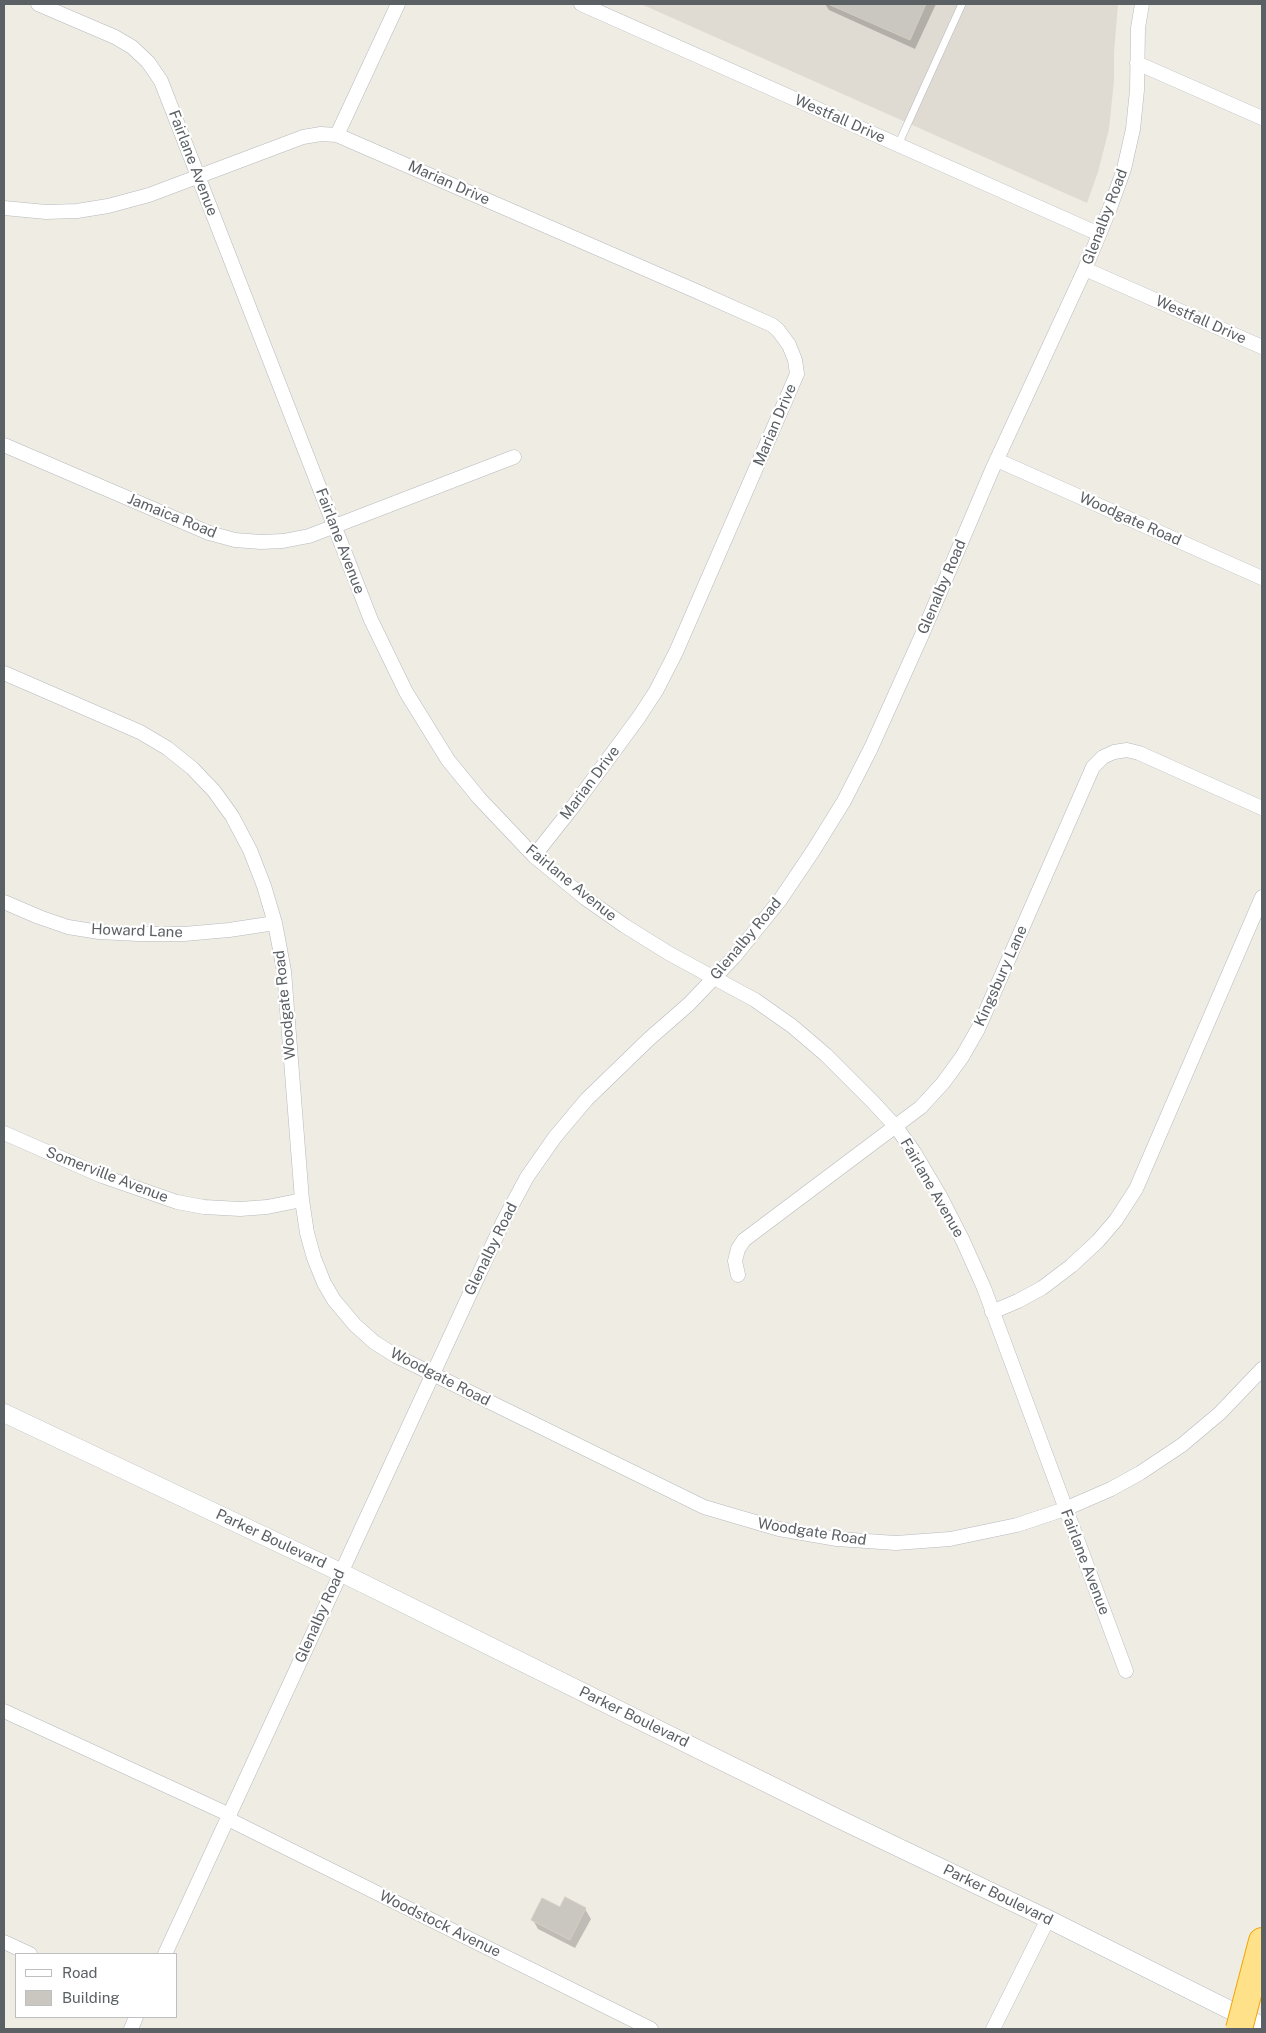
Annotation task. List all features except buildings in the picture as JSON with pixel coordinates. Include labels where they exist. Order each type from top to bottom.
[{"type":"highway","points":[[1238,2029],[1259,1952]]},
{"type":"street","name":"Fairlane Avenue","points":[[38,4],[115,37],[132,47],[148,62],[161,81],[383,647],[438,747],[479,798],[534,856],[585,898],[625,926],[670,954],[755,1000],[792,1026],[826,1054],[896,1127],[914,1152],[940,1196],[963,1241],[992,1312],[1126,1671]]},
{"type":"street","points":[[4,208],[46,212],[77,211],[108,206],[149,195],[303,137],[321,134],[338,135],[398,4]]},
{"type":"street","name":"Westfall Drive","points":[[581,4],[1099,234]]},
{"type":"street","name":"Glenalby Road","points":[[165,1953],[432,1374],[504,1220],[527,1177],[555,1137],[587,1099],[716,978],[780,900],[844,801],[871,748],[997,460],[1085,269],[1124,169],[1133,129],[1137,90],[1138,28],[1142,4]]},
{"type":"street","points":[[1137,63],[1262,118]]},
{"type":"street","name":"Marian Drive","points":[[338,135],[772,325],[789,345],[795,360],[797,374],[792,389],[668,668],[639,717],[534,856]]},
{"type":"street","name":"Westfall Drive","points":[[1085,269],[1262,347]]},
{"type":"street","name":"Jamaica Road","points":[[4,445],[209,533],[235,540],[261,542],[283,541],[309,536],[514,457]]},
{"type":"street","name":"Woodgate Road","points":[[997,460],[1262,578]]},
{"type":"street","name":"Woodgate Road","points":[[4,673],[140,732],[167,748],[192,768],[214,791],[232,816],[250,850],[260,877],[275,923],[284,971],[306,1232],[324,1283],[334,1300],[355,1325],[374,1342],[396,1356],[704,1507],[779,1529],[837,1539],[876,1542],[916,1542],[984,1533],[1017,1525],[1065,1509],[1111,1489],[1140,1473],[1182,1445],[1220,1413],[1262,1368]]},
{"type":"street","name":"Kingsbury Lane","points":[[738,1275],[735,1261],[738,1249],[744,1240],[921,1107],[943,1083],[962,1057],[978,1029],[1093,767],[1103,757],[1114,752],[1128,750],[1139,753],[1262,808]]},
{"type":"street","points":[[992,1312],[1042,1288],[1071,1266],[1098,1241],[1116,1220],[1136,1189],[1262,897]]},
{"type":"street","name":"Howard Lane","points":[[4,902],[68,927],[99,932],[184,934],[275,923]]},
{"type":"street","name":"Somerville Avenue","points":[[4,1133],[102,1176],[177,1202],[204,1207],[240,1209],[267,1207],[302,1200]]},
{"type":"street","name":"Parker Boulevard","points":[[4,1413],[340,1572],[1262,2026]]},
{"type":"street","name":"Woodstock Avenue","points":[[4,1711],[229,1817],[651,2029]]},
{"type":"street","points":[[993,2029],[1048,1919]]},
{"type":"street","points":[[4,1942],[28,1953]]},
{"type":"lane","points":[[898,145],[962,4]]},
{"type":"shaded area","points":[[641,4],[1118,4],[1109,129],[1098,172],[1087,203]]}]
